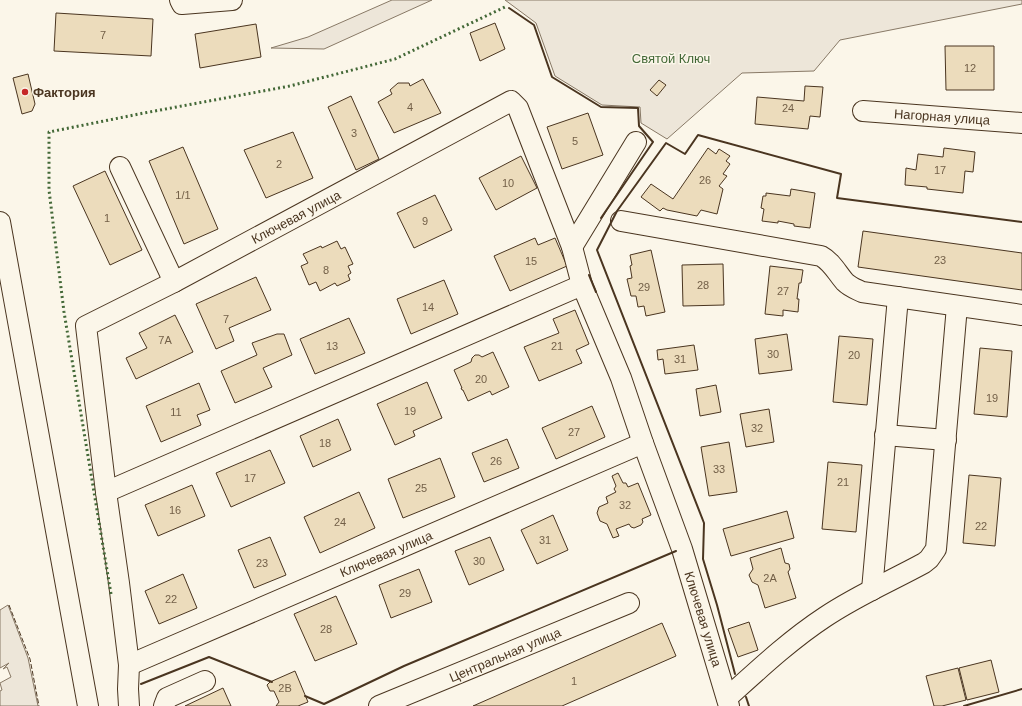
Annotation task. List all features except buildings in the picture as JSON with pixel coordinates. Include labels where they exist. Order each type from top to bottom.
[{"type":"street","points":[[180,0],[182,4],[232,0]]},
{"type":"street","name":"Ключевая улица","points":[[129,706],[129,665],[86,326],[174,282],[511,101],[518,108],[572,247],[582,285],[621,378],[643,443],[682,548],[728,702]]},
{"type":"street","name":"Нагорная улица","points":[[863,111],[1022,123]]},
{"type":"street","points":[[572,247],[636,142]]},
{"type":"street","points":[[120,167],[174,282]]},
{"type":"street","points":[[621,221],[821,256],[827,259],[846,283],[862,292],[1022,315]]},
{"type":"street","points":[[0,222],[88,706]]},
{"type":"street","points":[[106,492],[582,285]]},
{"type":"street","points":[[872,590],[898,297]]},
{"type":"street","points":[[728,702],[771,659],[814,624],[843,606],[924,563],[936,549],[957,306]]},
{"type":"street","points":[[885,435],[946,440]]},
{"type":"street","name":"Ключевая улица","points":[[129,665],[643,443]]},
{"type":"street","name":"Центральная улица","points":[[388,704],[630,603]]},
{"type":"street","points":[[164,706],[167,698],[205,681]]},
{"type":"green space","points":[[392,0],[432,0],[324,49],[271,48],[308,37]]},
{"type":"green space","name":"Святой Ключ","points":[[505,0],[1022,0],[1022,4],[840,40],[814,71],[742,73],[667,139],[641,123],[640,107],[602,105],[555,76],[536,23]]},
{"type":"green space","points":[[8,605],[28,658],[38,706],[0,706],[0,691],[2,690],[0,683],[11,677],[7,667],[3,669],[9,663],[0,668],[0,610]]},
{"type":"hedge","points":[[111,594],[64,312],[49,190],[49,132],[290,86],[395,59],[505,7]]},
{"type":"fence","points":[[9,605],[30,659],[39,706]]},
{"type":"wall","points":[[509,8],[534,25],[552,77],[601,107],[638,108],[639,126],[653,142],[601,218]]},
{"type":"wall","points":[[735,674],[703,559],[704,523],[597,250],[617,211],[666,143],[685,154],[698,135],[841,174],[837,198],[1022,222]]},
{"type":"wall","points":[[589,275],[596,292]]},
{"type":"wall","points":[[305,696],[324,704],[404,666],[676,551]]},
{"type":"wall","points":[[141,684],[209,657],[272,682]]},
{"type":"wall","points":[[964,706],[1022,689]]},
{"type":"wall","points":[[746,697],[749,706]]},
{"type":"place","name":"Фактория","points":[[25,92]]}]
